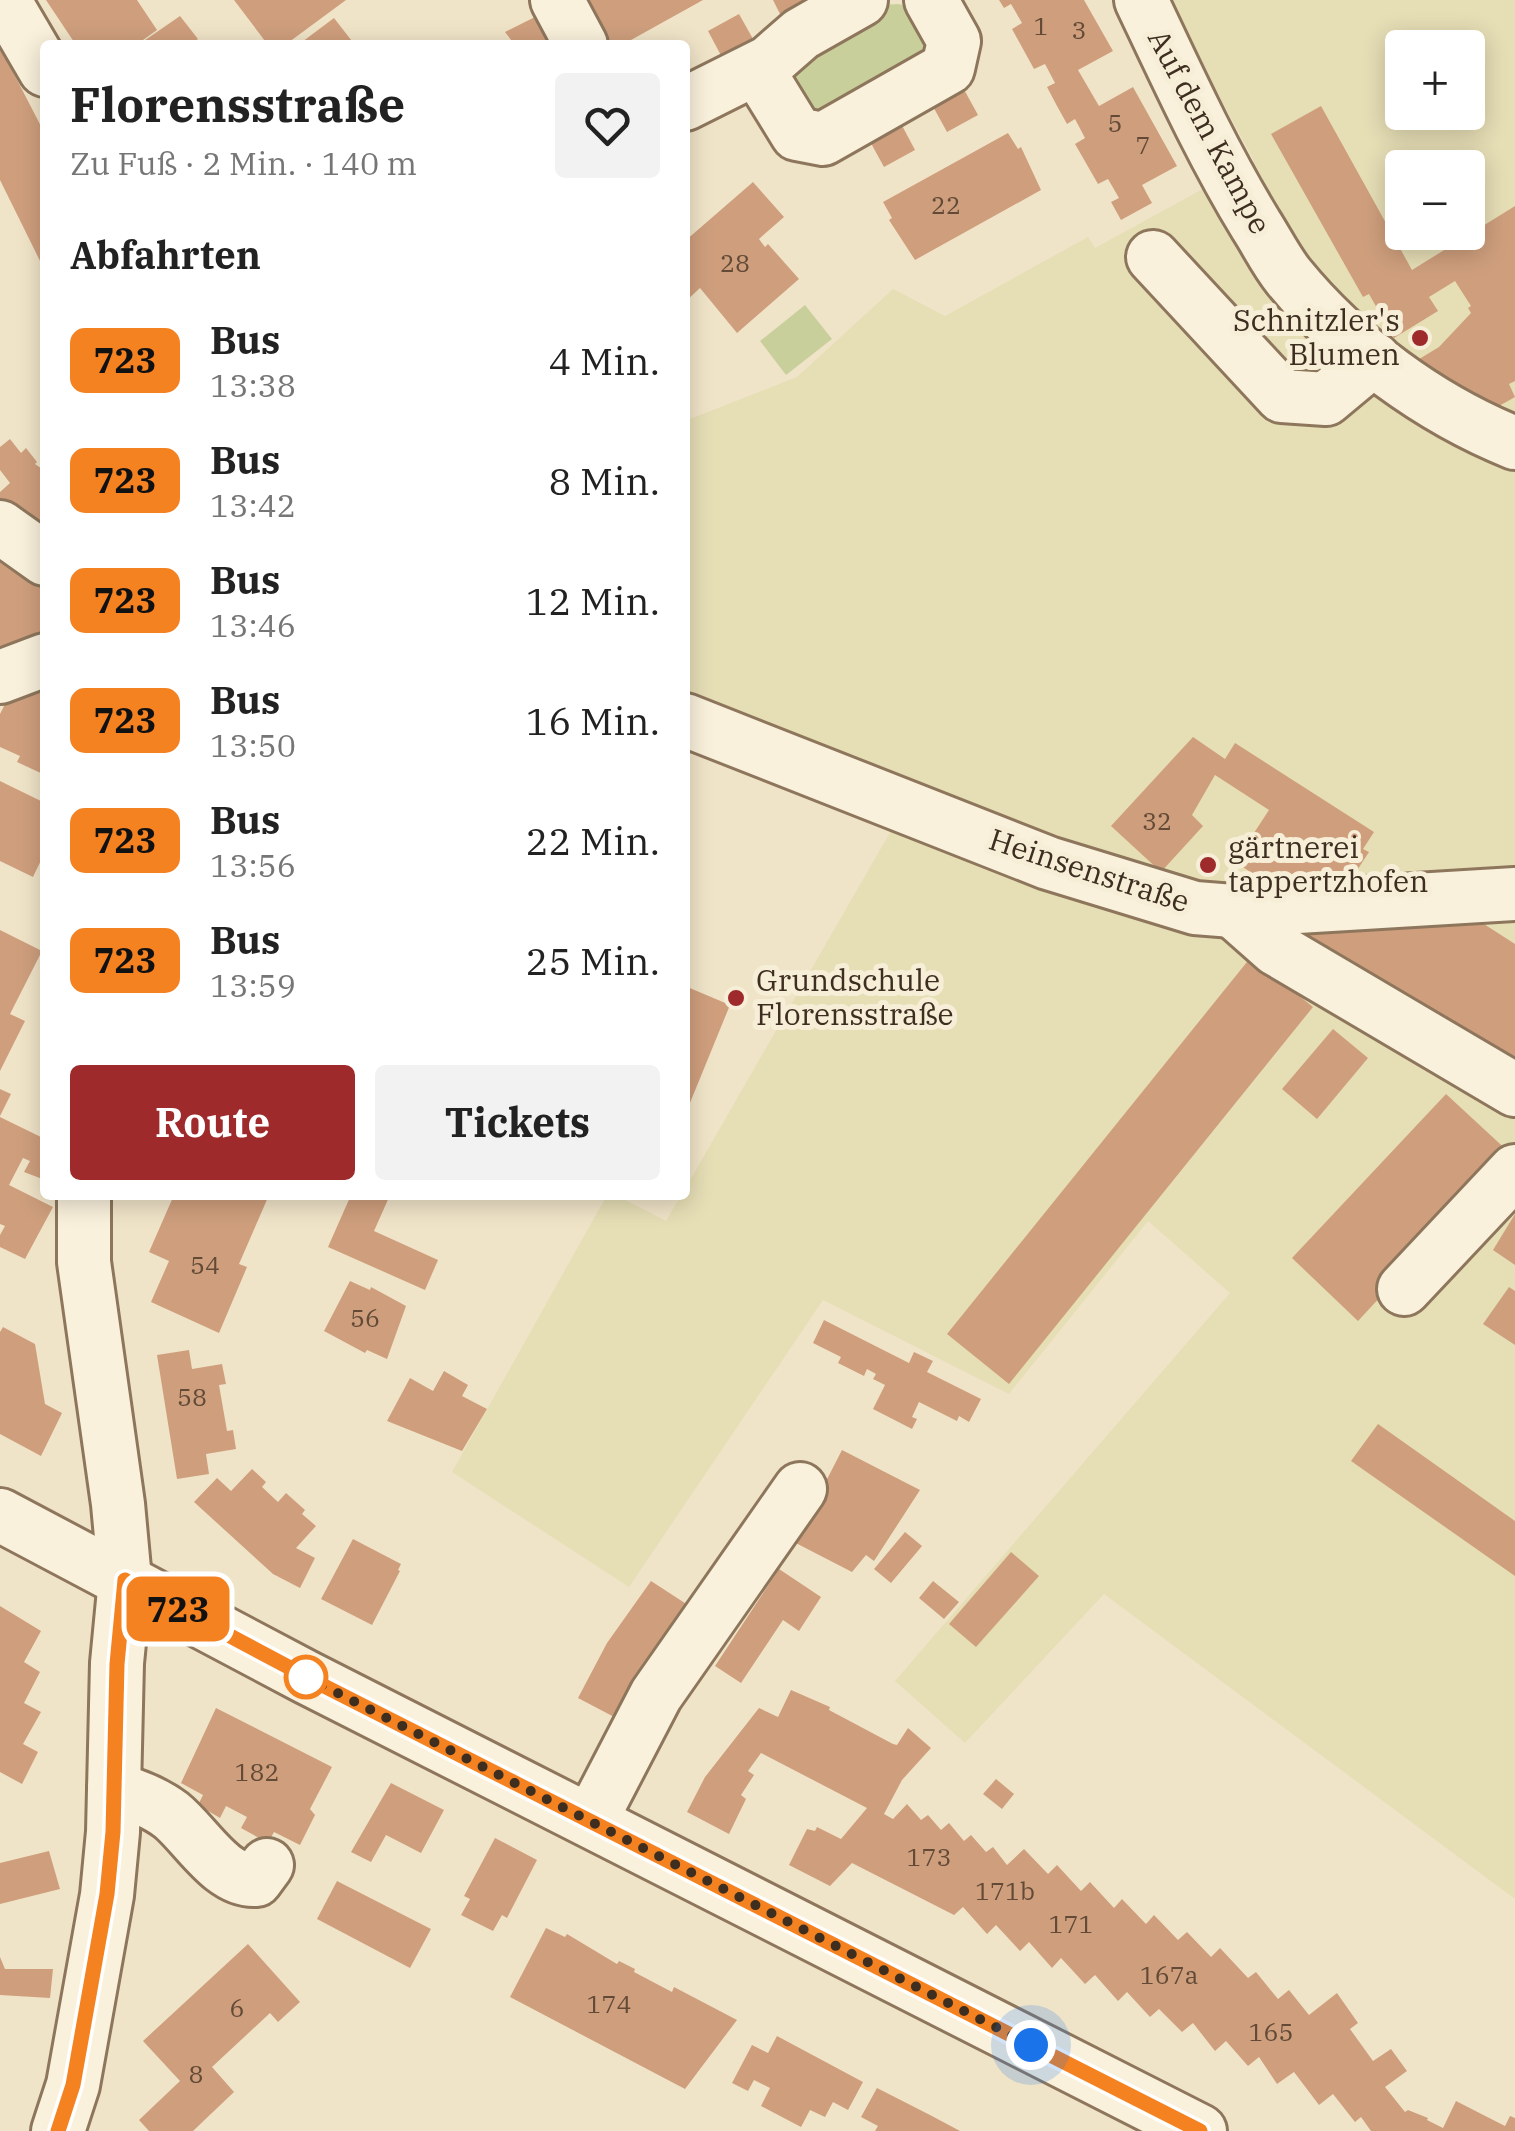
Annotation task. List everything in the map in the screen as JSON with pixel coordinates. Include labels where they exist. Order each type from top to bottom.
[{"type":"street","points":[[4,0],[40,61]]},
{"type":"street","points":[[557,0],[578,40]]},
{"type":"street","points":[[690,102],[757,69],[802,34],[861,0]]},
{"type":"street","points":[[757,69],[797,134],[823,139],[948,68],[954,41],[931,0]]},
{"type":"street","name":"Auf dem Kampe","points":[[1141,0],[1225,174],[1286,274],[1326,318],[1374,359],[1448,410],[1515,444]]},
{"type":"street","points":[[1153,258],[1282,396],[1326,399],[1374,359]]},
{"type":"street","points":[[0,528],[40,555]]},
{"type":"street","points":[[0,678],[40,662]]},
{"type":"street","name":"Heinsenstraße","points":[[690,722],[1048,863],[1195,908],[1233,911],[1515,894]]},
{"type":"street","points":[[1233,911],[1276,950],[1515,1090]]},
{"type":"street","points":[[1404,1289],[1515,1170]]},
{"type":"street","points":[[58,2131],[73,2085],[107,1894],[117,1664],[125,1580],[84,1262],[84,1200]]},
{"type":"street","points":[[592,1820],[656,1695],[800,1489]]},
{"type":"street","points":[[0,1515],[321,1685],[1200,2131]]},
{"type":"street","points":[[114,1788],[147,1800],[172,1816],[236,1877],[256,1880],[267,1866]]},
{"type":"shaded area","points":[[1168,0],[1515,0],[1515,1899],[1104,1594],[965,1743],[895,1681],[1230,1293],[1148,1221],[1009,1394],[823,1300],[629,1587],[452,1472],[604,1200],[626,1200],[666,1221],[678,1200],[690,1200],[690,1180],[900,815],[690,712],[690,419],[797,377],[893,289],[945,316],[1088,237],[1095,248],[1254,161]]},
{"type":"green space","points":[[883,5],[912,7],[936,48],[819,119],[791,80],[794,69]]},
{"type":"green space","points":[[805,305],[832,339],[786,375],[760,341]]},
{"type":"building","points":[[46,0],[137,0],[157,30],[143,40],[73,40]]},
{"type":"building","points":[[234,0],[346,0],[292,40],[264,40]]},
{"type":"building","points":[[588,0],[703,0],[631,40],[609,40]]},
{"type":"building","points":[[773,0],[815,0],[782,18]]},
{"type":"building","points":[[999,0],[1084,0],[1113,51],[1078,70],[1099,106],[1133,87],[1177,166],[1142,185],[1152,203],[1121,220],[1111,202],[1119,198],[1108,179],[1098,184],[1075,144],[1085,138],[1075,119],[1067,124],[1047,87],[1055,83],[1045,64],[1034,69],[1012,29],[1022,23],[1011,4],[1004,8]]},
{"type":"building","points":[[551,9],[566,40],[511,40],[505,32]]},
{"type":"building","points":[[739,14],[757,46],[725,63],[708,31]]},
{"type":"building","points":[[180,16],[198,39],[197,40],[145,40]]},
{"type":"building","points":[[334,18],[351,40],[305,40]]},
{"type":"building","points":[[0,47],[40,124],[40,261],[0,180]]},
{"type":"building","points":[[961,84],[978,115],[947,132],[930,101]]},
{"type":"building","points":[[1321,106],[1385,221],[1385,250],[1401,250],[1412,270],[1444,250],[1485,250],[1485,225],[1515,206],[1515,381],[1509,384],[1515,397],[1481,416],[1416,361],[1439,347],[1471,313],[1471,306],[1455,281],[1429,297],[1438,311],[1394,338],[1369,294],[1363,297],[1271,134]]},
{"type":"building","points":[[898,118],[915,150],[884,167],[867,136]]},
{"type":"building","points":[[1008,133],[1018,149],[1021,147],[1041,190],[915,260],[889,220],[892,218],[883,202]]},
{"type":"building","points":[[753,182],[784,217],[759,239],[799,279],[737,333],[700,288],[690,297],[690,237]]},
{"type":"building","points":[[10,439],[21,453],[26,448],[40,468],[40,541],[0,513],[0,492],[10,483],[0,470],[0,447]]},
{"type":"building","points":[[0,560],[40,580],[40,634],[35,644],[0,652]]},
{"type":"building","points":[[40,675],[40,773],[17,762],[20,756],[0,747],[0,714],[11,692]]},
{"type":"building","points":[[1193,737],[1225,759],[1235,743],[1374,832],[1363,849],[1369,852],[1343,892],[1313,872],[1299,892],[1277,878],[1272,886],[1235,862],[1269,810],[1215,775],[1192,815],[1203,826],[1161,872],[1111,826]]},
{"type":"building","points":[[0,781],[40,801],[40,862],[33,877],[0,861]]},
{"type":"building","points":[[1473,917],[1515,944],[1515,1070],[1290,936]]},
{"type":"building","points":[[0,930],[40,950],[40,955],[10,1014],[25,1021],[0,1071]]},
{"type":"building","points":[[1251,957],[1313,1007],[1009,1384],[947,1334]]},
{"type":"building","points":[[690,988],[730,1005],[690,1103]]},
{"type":"building","points":[[1333,1029],[1368,1058],[1317,1119],[1282,1089]]},
{"type":"building","points":[[0,1089],[11,1094],[0,1116]]},
{"type":"building","points":[[1446,1094],[1512,1155],[1358,1321],[1292,1258]]},
{"type":"building","points":[[0,1117],[40,1137],[40,1178],[24,1172],[30,1161],[23,1158],[9,1185],[53,1207],[25,1259],[0,1247],[5,1226],[0,1224]]},
{"type":"building","points":[[172,1200],[267,1200],[239,1264],[247,1267],[219,1333],[151,1302],[169,1261],[149,1252]]},
{"type":"building","points":[[349,1200],[388,1200],[374,1231],[438,1260],[425,1290],[328,1247]]},
{"type":"building","points":[[1515,1214],[1515,1265],[1493,1250]]},
{"type":"building","points":[[350,1281],[370,1290],[371,1287],[406,1306],[387,1359],[367,1350],[365,1353],[324,1331]]},
{"type":"building","points":[[1509,1287],[1515,1291],[1515,1345],[1483,1324]]},
{"type":"building","points":[[824,1320],[909,1363],[914,1352],[933,1361],[927,1372],[981,1399],[969,1422],[959,1416],[957,1421],[919,1402],[912,1417],[917,1419],[912,1429],[873,1409],[885,1385],[873,1379],[876,1374],[867,1369],[864,1376],[838,1363],[841,1357],[813,1343]]},
{"type":"building","points":[[3,1327],[35,1344],[45,1404],[62,1413],[41,1456],[0,1434]]},
{"type":"building","points":[[189,1350],[192,1369],[222,1364],[226,1384],[219,1385],[227,1431],[233,1430],[236,1449],[206,1454],[209,1474],[177,1479],[157,1355]]},
{"type":"building","points":[[444,1371],[468,1385],[462,1396],[487,1409],[462,1451],[387,1421],[410,1378],[433,1391]]},
{"type":"building","points":[[1378,1424],[1515,1521],[1515,1576],[1351,1461]]},
{"type":"building","points":[[842,1450],[920,1490],[874,1561],[866,1555],[852,1572],[788,1539]]},
{"type":"building","points":[[252,1469],[266,1482],[262,1487],[278,1502],[286,1493],[316,1526],[296,1548],[315,1558],[300,1588],[273,1574],[194,1502],[217,1478],[231,1491]]},
{"type":"building","points":[[905,1532],[922,1546],[891,1583],[874,1569]]},
{"type":"building","points":[[353,1539],[401,1564],[372,1625],[321,1599]]},
{"type":"building","points":[[1011,1552],[1039,1576],[976,1647],[949,1624]]},
{"type":"building","points":[[779,1569],[821,1597],[799,1631],[783,1620],[741,1683],[715,1666]]},
{"type":"building","points":[[651,1581],[691,1607],[659,1655],[653,1651],[618,1719],[578,1698],[607,1643]]},
{"type":"building","points":[[933,1581],[959,1602],[944,1619],[919,1598]]},
{"type":"building","points":[[0,1606],[41,1631],[24,1662],[40,1672],[24,1703],[41,1712],[23,1744],[38,1752],[22,1784],[0,1772]]},
{"type":"building","points":[[791,1690],[830,1707],[829,1710],[893,1744],[897,1745],[908,1728],[931,1748],[902,1780],[884,1814],[893,1819],[907,1804],[921,1820],[928,1815],[941,1830],[949,1823],[964,1841],[971,1835],[986,1852],[993,1847],[1007,1865],[1024,1849],[1048,1874],[1057,1865],[1081,1891],[1090,1882],[1114,1908],[1122,1899],[1146,1924],[1154,1915],[1178,1940],[1187,1932],[1211,1957],[1220,1948],[1248,1978],[1256,1972],[1278,1999],[1289,1990],[1309,2015],[1337,1993],[1358,2023],[1350,2029],[1373,2061],[1391,2049],[1407,2071],[1385,2087],[1405,2112],[1428,2118],[1443,2128],[1456,2101],[1505,2126],[1510,2116],[1515,2118],[1515,2131],[1371,2131],[1361,2117],[1355,2122],[1333,2094],[1319,2105],[1294,2072],[1277,2084],[1259,2057],[1248,2066],[1226,2041],[1215,2051],[1193,2023],[1182,2032],[1159,2009],[1150,2017],[1127,1992],[1118,2001],[1095,1975],[1085,1984],[1061,1958],[1052,1968],[1029,1942],[1020,1951],[996,1925],[987,1934],[963,1907],[954,1915],[852,1863],[830,1886],[789,1865],[807,1829],[815,1831],[817,1827],[841,1839],[867,1808],[761,1753],[748,1771],[754,1775],[741,1795],[746,1799],[729,1834],[687,1812],[705,1777],[759,1708],[778,1717]]},
{"type":"building","points":[[216,1708],[332,1767],[310,1809],[315,1815],[300,1845],[274,1832],[268,1843],[241,1828],[247,1817],[226,1806],[220,1818],[198,1805],[203,1795],[181,1783]]},
{"type":"building","points":[[996,1779],[1014,1794],[1002,1809],[983,1794]]},
{"type":"building","points":[[391,1783],[444,1810],[421,1853],[386,1835],[371,1862],[351,1852]]},
{"type":"building","points":[[495,1838],[537,1860],[507,1918],[502,1915],[493,1931],[461,1915],[470,1899],[464,1896]]},
{"type":"building","points":[[49,1851],[60,1889],[0,1904],[0,1863]]},
{"type":"building","points":[[337,1881],[431,1929],[410,1968],[317,1919]]},
{"type":"building","points":[[546,1928],[565,1937],[567,1934],[672,1992],[674,1987],[737,2020],[685,2089],[510,1997]]},
{"type":"building","points":[[248,1944],[300,2002],[278,2022],[270,2013],[212,2067],[234,2092],[193,2131],[149,2131],[139,2120],[180,2081],[143,2041]]},
{"type":"building","points":[[0,1957],[5,1969],[53,1969],[50,1998],[0,1995]]},
{"type":"building","points":[[777,2036],[863,2082],[848,2110],[833,2102],[825,2117],[810,2110],[801,2127],[761,2106],[770,2088],[754,2080],[748,2091],[732,2083],[752,2045],[768,2053]]},
{"type":"building","points":[[877,2088],[960,2131],[875,2131],[878,2126],[861,2117]]},
{"type":"bus line","name":"723","points":[[58,2131],[73,2085],[107,1894],[113,1832],[117,1664],[125,1580],[328,1688],[1200,2131]]},
{"type":"place","name":"Schnitzler's Blumen","points":[[1420,338]]},
{"type":"place","name":"gärtnerei tappertzhofen","points":[[1208,865]]},
{"type":"place","name":"Grundschule Florensstraße","points":[[736,998]]},
{"type":"route","points":[[306,1677],[1031,2045]]}]
